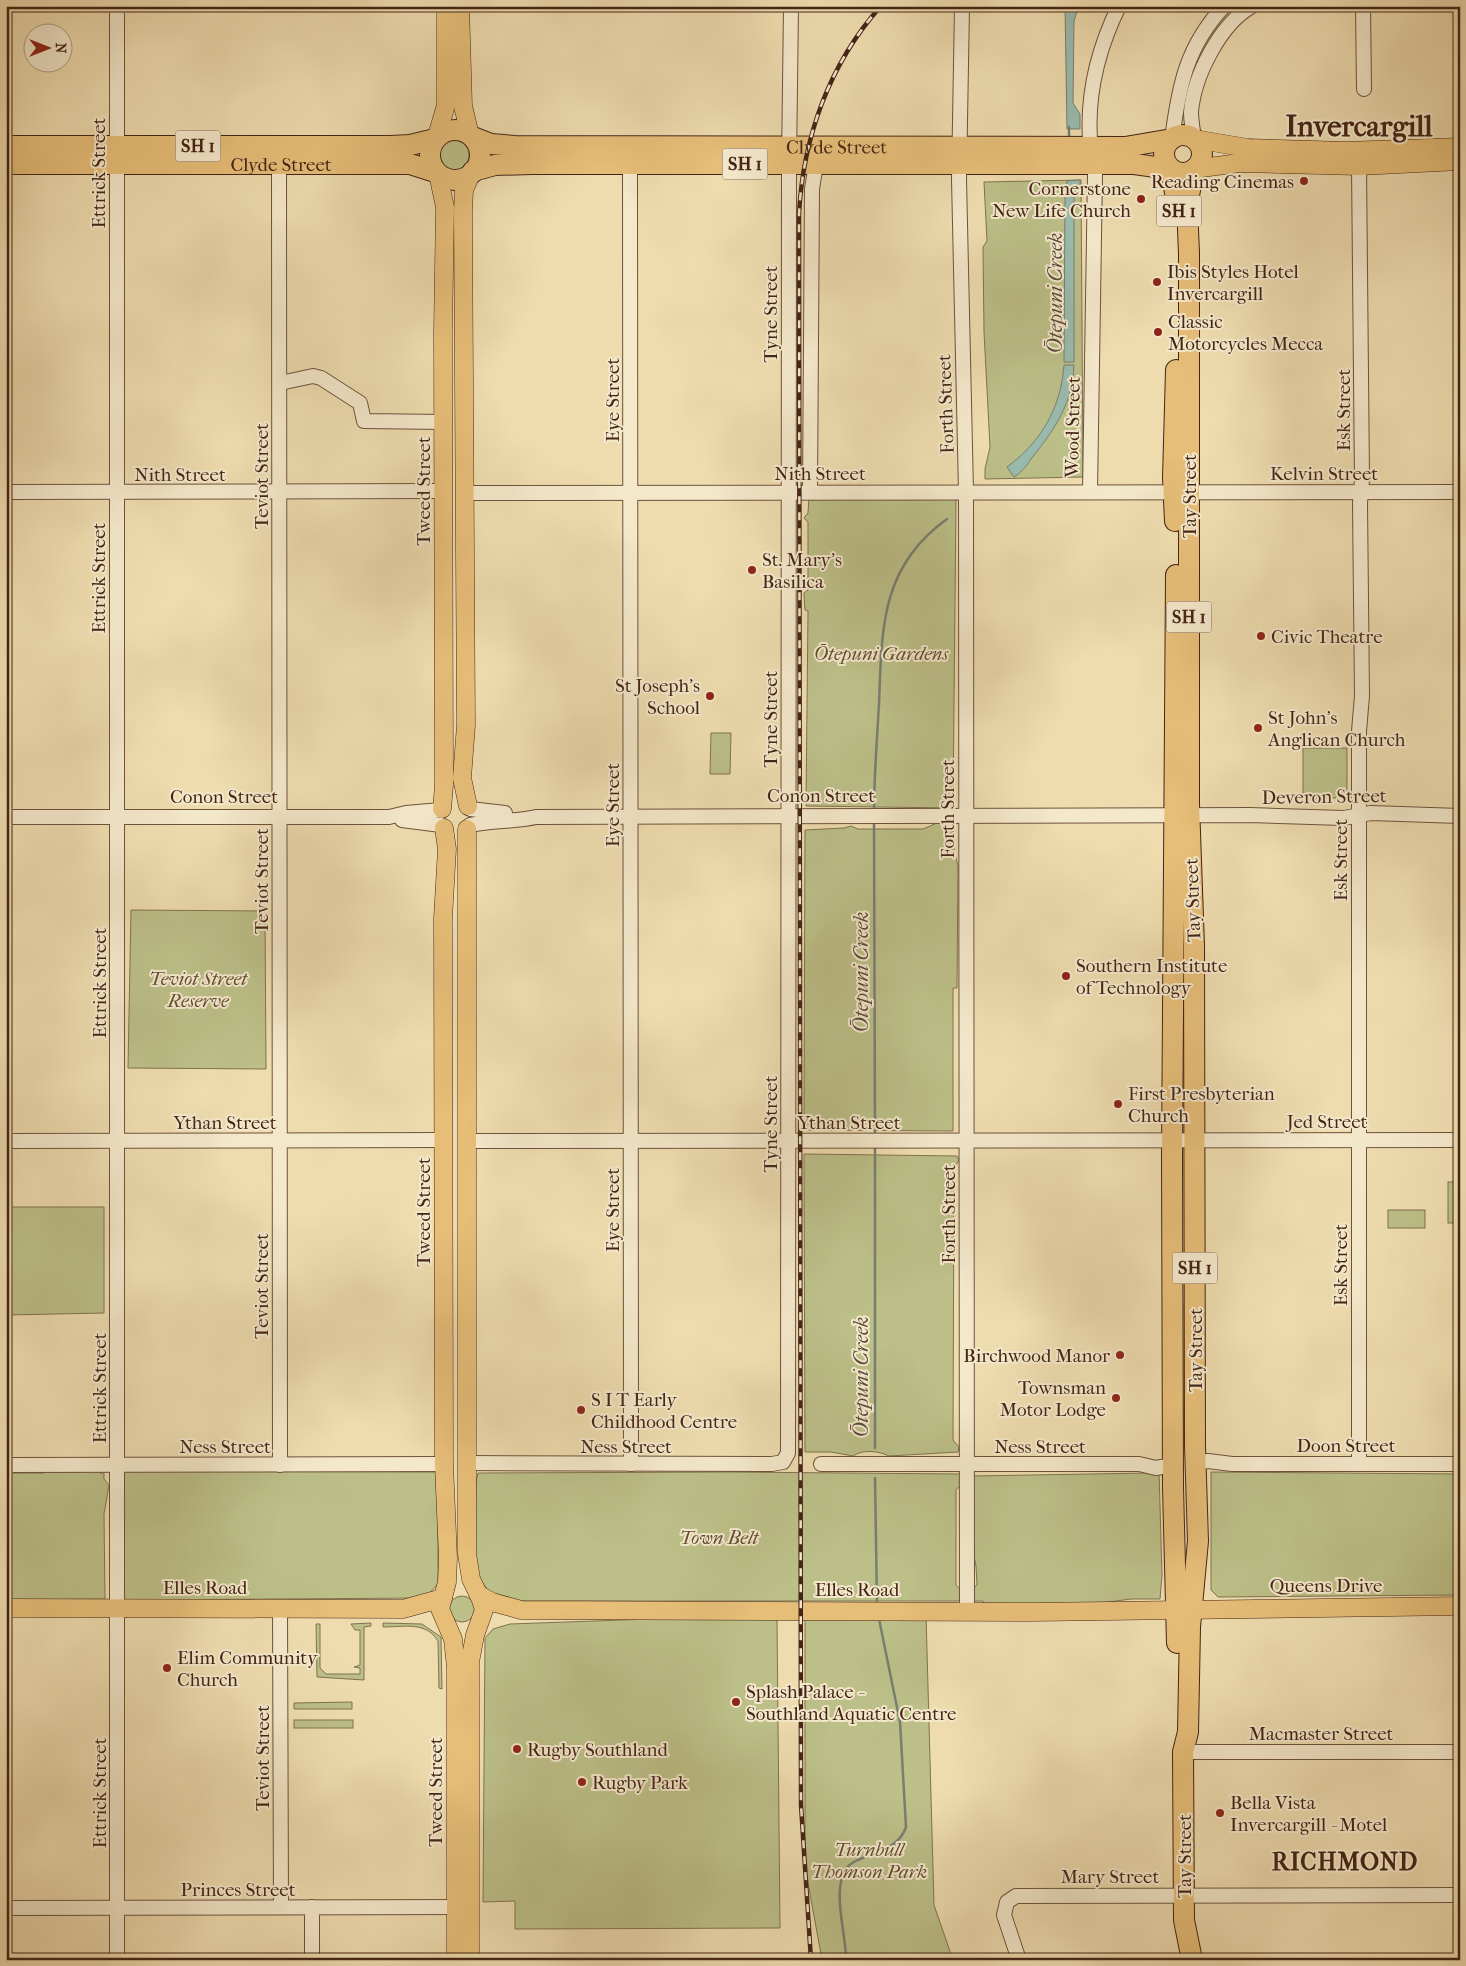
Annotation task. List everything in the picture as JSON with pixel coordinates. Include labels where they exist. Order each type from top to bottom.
[{"type":"highway","name":"Clyde Street","points":[[279,155],[410,146],[452,131],[506,146],[630,155]]},
{"type":"highway","points":[[472,136],[479,153],[479,160],[472,173]]},
{"type":"highway","name":"SH 1","points":[[1180,136],[1194,139],[1201,154],[1194,168],[1181,173],[1167,165],[1164,154],[1165,148],[1172,139],[1180,136]]},
{"type":"highway","points":[[436,137],[430,151],[437,173]]},
{"type":"highway","name":"Clyde Street","points":[[1080,155],[1172,139]]},
{"type":"highway","name":"Clyde Street","points":[[6,146],[117,155],[279,155],[410,164],[455,180],[504,164],[630,155],[1080,155],[1171,169]]},
{"type":"highway","name":"Clyde Street","points":[[789,154],[816,164],[960,154]]},
{"type":"highway","name":"Clyde Street","points":[[6,164],[117,155]]},
{"type":"highway","points":[[1183,254],[1196,184],[1201,173],[1215,164]]},
{"type":"highway","points":[[1145,165],[1161,171],[1168,181],[1183,254]]},
{"type":"highway","name":"Tay Street","points":[[1184,1609],[1172,1459],[1172,1244],[1184,1140],[1173,1016],[1181,816],[1183,254],[1194,168]]},
{"type":"highway","name":"Tay Street","points":[[1171,169],[1183,254]]},
{"type":"highway","name":"Tay Street","points":[[1181,816],[1195,1013],[1195,1044],[1182,1106],[1195,1298],[1195,1439],[1198,1541],[1184,1609],[1176,1732],[1183,1752],[1185,1928],[1192,1960]]},
{"type":"highway","points":[[1173,1016],[1185,1007],[1192,1009],[1195,1013]]},
{"type":"highway","points":[[1172,1298],[1195,1298]]},
{"type":"highway","points":[[1172,1459],[1184,1458],[1195,1439]]},
{"type":"highway","points":[[1173,1487],[1183,1473],[1196,1470]]},
{"type":"main road","points":[[439,6],[446,30]]},
{"type":"main road","points":[[436,137],[446,105],[446,6]]},
{"type":"main road","points":[[446,30],[451,6]]},
{"type":"main road","points":[[460,6],[463,106],[472,136]]},
{"type":"main road","points":[[1194,139],[1248,148],[1351,150],[1460,147]]},
{"type":"main road","points":[[1194,168],[1215,164],[1279,162],[1359,166],[1460,161]]},
{"type":"main road","name":"Tweed Street","points":[[437,173],[446,207],[443,331],[444,785],[442,818],[447,849],[443,918],[445,1472],[448,1558],[441,1614],[453,1639],[456,1667],[463,1907],[470,1960]]},
{"type":"main road","name":"Tweed Street","points":[[456,1960],[463,1907],[470,1662],[484,1610],[471,1579],[467,1563],[466,1463],[466,1122],[469,817],[462,778],[466,750],[464,190],[472,173]]},
{"type":"main road","points":[[443,331],[465,331]]},
{"type":"main road","points":[[444,491],[453,489],[466,474]]},
{"type":"main road","points":[[444,510],[455,498],[466,493]]},
{"type":"main road","points":[[444,654],[466,654]]},
{"type":"main road","name":"Conon Street","points":[[454,801],[469,817],[455,834],[442,818],[454,801]]},
{"type":"main road","points":[[444,1140],[454,1136],[466,1122]]},
{"type":"main road","points":[[444,1160],[455,1148],[466,1141]]},
{"type":"main road","points":[[445,1472],[455,1463],[466,1463]]},
{"type":"main road","points":[[443,1597],[458,1588],[470,1589],[478,1595]]},
{"type":"main road","name":"Elles Road","points":[[478,1595],[492,1602],[522,1610],[886,1609],[967,1611],[1184,1609]]},
{"type":"main road","name":"Elles Road","points":[[6,1608],[403,1610],[443,1597]]},
{"type":"main road","name":"Queens Drive","points":[[1184,1609],[1460,1606]]},
{"type":"main road","name":"Elles Road","points":[[403,1610],[446,1626]]},
{"type":"main road","name":"Elles Road","points":[[479,1625],[522,1610]]},
{"type":"main road","points":[[446,1626],[462,1631],[479,1625]]},
{"type":"street","name":"Ettrick Street","points":[[117,6],[117,1960]]},
{"type":"street","name":"Tyne Street","points":[[785,1461],[788,1450],[790,816],[789,154],[791,6]]},
{"type":"street","name":"Forth Street","points":[[962,6],[960,154],[966,492],[967,1611]]},
{"type":"street","name":"Wood Street","points":[[1090,492],[1080,155],[1090,111],[1095,72],[1105,37],[1119,6]]},
{"type":"street","points":[[1211,22],[1218,6]]},
{"type":"street","points":[[1172,139],[1177,97],[1184,71],[1197,42],[1224,6]]},
{"type":"street","points":[[1194,139],[1192,106],[1202,70],[1224,33],[1252,6]]},
{"type":"street","points":[[1363,6],[1364,89]]},
{"type":"street","name":"Teviot Street","points":[[279,155],[280,1465]]},
{"type":"street","name":"Eye Street","points":[[630,155],[631,1464]]},
{"type":"street","points":[[810,492],[812,189],[816,164]]},
{"type":"street","name":"Esk Street","points":[[1359,166],[1362,696],[1359,731],[1359,1464]]},
{"type":"street","points":[[280,383],[308,376],[321,378],[360,403],[364,421],[444,422]]},
{"type":"street","name":"Nith Street","points":[[6,492],[444,491]]},
{"type":"street","name":"Nith Street","points":[[466,493],[1182,492]]},
{"type":"street","name":"Kelvin Street","points":[[1182,492],[1460,492]]},
{"type":"street","name":"Deveron Street","points":[[1181,816],[1344,818],[1371,814],[1460,816]]},
{"type":"street","name":"Conon Street","points":[[6,817],[389,816],[442,818]]},
{"type":"street","name":"Conon Street","points":[[469,817],[492,821],[518,821],[536,817],[630,816],[1181,816]]},
{"type":"street","name":"Ythan Street","points":[[6,1141],[444,1140]]},
{"type":"street","name":"Jed Street","points":[[1184,1140],[1460,1140]]},
{"type":"street","name":"Ythan Street","points":[[466,1141],[1184,1140]]},
{"type":"street","name":"Ness Street","points":[[821,1464],[1139,1464],[1156,1468],[1172,1459]]},
{"type":"street","name":"Ness Street","points":[[466,1463],[772,1464],[785,1461]]},
{"type":"street","name":"Doon Street","points":[[1196,1470],[1208,1461],[1232,1464],[1460,1464]]},
{"type":"street","name":"Ness Street","points":[[6,1465],[280,1465],[445,1472]]},
{"type":"street","name":"Teviot Street","points":[[280,1608],[281,1907]]},
{"type":"street","name":"Macmaster Street","points":[[1183,1752],[1460,1752]]},
{"type":"street","name":"Mary Street","points":[[1019,1960],[1006,1921],[1004,1906],[1011,1898],[1024,1895],[1460,1895]]},
{"type":"street","points":[[312,1907],[312,1960]]},
{"type":"street","name":"Princes Street","points":[[6,1908],[463,1907]]},
{"type":"green space","points":[[454,140],[465,144],[469,155],[465,166],[454,170],[443,166],[439,155],[443,144]]},
{"type":"green space","points":[[1081,180],[1083,477],[985,479],[985,469],[990,447],[984,332],[983,247],[987,241],[984,182]]},
{"type":"green space","name":"Ōtepuni Gardens","points":[[809,497],[956,499],[953,808],[806,806],[808,611],[805,610],[804,593],[808,590],[808,522],[804,518],[808,513]]},
{"type":"green space","points":[[711,733],[731,733],[730,774],[710,774]]},
{"type":"green space","points":[[1303,748],[1347,748],[1347,798],[1303,798]]},
{"type":"green space","points":[[937,823],[946,824],[946,828],[953,830],[954,850],[958,866],[957,988],[953,988],[953,1131],[804,1130],[805,830],[851,826],[858,829],[923,829]]},
{"type":"green space","name":"Teviot Street Reserve","points":[[131,910],[265,911],[266,1069],[128,1068]]},
{"type":"green space","points":[[804,1154],[957,1156],[959,1160],[954,1169],[953,1440],[959,1447],[958,1452],[889,1456],[876,1452],[866,1452],[853,1456],[831,1452],[805,1452]]},
{"type":"green space","points":[[1448,1182],[1460,1182],[1460,1223],[1448,1223]]},
{"type":"green space","points":[[6,1207],[104,1207],[104,1313],[6,1315]]},
{"type":"green space","points":[[1388,1210],[1425,1210],[1425,1228],[1388,1228]]},
{"type":"green space","points":[[1181,1304],[1187,1304],[1186,1445],[1178,1445]]},
{"type":"green space","points":[[96,1468],[100,1473],[104,1473],[104,1479],[109,1485],[104,1514],[105,1599],[6,1600],[6,1473],[44,1473],[48,1469]]},
{"type":"green space","points":[[124,1471],[438,1472],[438,1584],[425,1598],[124,1600]]},
{"type":"green space","points":[[1159,1471],[1162,1575],[1160,1599],[1131,1599],[1101,1603],[984,1604],[983,1601],[973,1601],[971,1590],[977,1585],[973,1551],[972,1476],[1150,1473]]},
{"type":"green space","name":"Town Belt","points":[[730,1472],[960,1474],[961,1485],[956,1490],[956,1585],[961,1590],[962,1598],[958,1601],[511,1601],[493,1596],[474,1569],[476,1482],[478,1473]]},
{"type":"green space","points":[[1211,1472],[1460,1474],[1460,1595],[1218,1597],[1211,1590]]},
{"type":"green space","points":[[462,1596],[471,1600],[475,1609],[471,1618],[462,1622],[453,1618],[449,1609],[453,1600]]},
{"type":"green space","name":"Turnbull Thomson Park","points":[[805,1614],[926,1614],[934,1905],[953,1960],[822,1960],[805,1866]]},
{"type":"green space","name":"Rugby Park","points":[[679,1618],[777,1619],[780,1928],[515,1929],[515,1901],[483,1902],[485,1638],[493,1629],[510,1624]]},
{"type":"green space","points":[[371,1623],[371,1626],[364,1627],[364,1680],[317,1677],[316,1624],[320,1624],[320,1668],[326,1674],[360,1674],[360,1668],[354,1667],[360,1665],[360,1630],[355,1630],[351,1624]]},
{"type":"green space","points":[[383,1623],[422,1624],[441,1637],[442,1689],[439,1688],[438,1641],[433,1635],[427,1630],[414,1626],[383,1627]]},
{"type":"green space","points":[[352,1702],[352,1709],[294,1709],[294,1703]]},
{"type":"green space","points":[[294,1720],[353,1720],[353,1728],[294,1728]]},
{"type":"shaded area","points":[[1079,6],[1074,21],[1073,103],[1080,114],[1080,129],[1067,129],[1065,7]]},
{"type":"shaded area","points":[[1080,180],[1080,186],[1074,198],[1074,362],[1064,362],[1065,197],[1067,181]]},
{"type":"shaded area","points":[[1064,365],[1074,365],[1067,402],[1049,435],[1028,464],[1014,477],[1007,467],[1030,447],[1047,423],[1059,396]]},
{"type":"waterway","name":"Ōtepuni Creek","points":[[1069,127],[1069,139]]},
{"type":"waterway","name":"Ōtepuni Creek","points":[[874,812],[881,650],[889,601],[897,579],[909,558],[925,538],[947,519]]},
{"type":"waterway","name":"Ōtepuni Creek","points":[[874,820],[875,1137]]},
{"type":"waterway","name":"Ōtepuni Creek","points":[[875,1145],[875,1448]]},
{"type":"waterway","name":"Ōtepuni Creek","points":[[875,1478],[877,1604]]},
{"type":"waterway","name":"Ōtepuni Creek","points":[[846,1960],[840,1906],[843,1874],[855,1861],[893,1845],[906,1827],[900,1722],[879,1619]]},
{"type":"railway","points":[[811,1960],[801,1805],[799,214],[806,158],[822,103],[833,77],[847,52],[881,6]]},
{"type":"place","name":"Reading Cinemas","points":[[1304,181]]},
{"type":"place","name":"Cornerstone New Life Church","points":[[1141,199]]},
{"type":"place","name":"Ibis Styles Hotel Invercargill","points":[[1157,282]]},
{"type":"place","name":"Classic Motorcycles Mecca","points":[[1158,332]]},
{"type":"place","name":"St. Mary's Basilica","points":[[752,570]]},
{"type":"place","name":"Civic Theatre","points":[[1261,636]]},
{"type":"place","name":"St Joseph's School","points":[[710,696]]},
{"type":"place","name":"St John's Anglican Church","points":[[1258,728]]},
{"type":"place","name":"Southern Institute of Technology","points":[[1066,976]]},
{"type":"place","name":"First Presbyterian Church","points":[[1118,1104]]},
{"type":"place","name":"Birchwood Manor","points":[[1120,1355]]},
{"type":"place","name":"Townsman Motor Lodge","points":[[1116,1398]]},
{"type":"place","name":"S I T Early Childhood Centre","points":[[581,1410]]},
{"type":"place","name":"Elim Community Church","points":[[167,1668]]},
{"type":"place","name":"Splash Palace - Southland Aquatic Centre","points":[[736,1702]]},
{"type":"place","name":"Rugby Southland","points":[[517,1749]]},
{"type":"place","name":"Rugby Park","points":[[582,1782]]},
{"type":"place","name":"Bella Vista Invercargill - Motel","points":[[1220,1813]]},
{"type":"district","name":"Invercargill","points":[[1359,126]]},
{"type":"district","name":"RICHMOND","points":[[1345,1862]]}]
